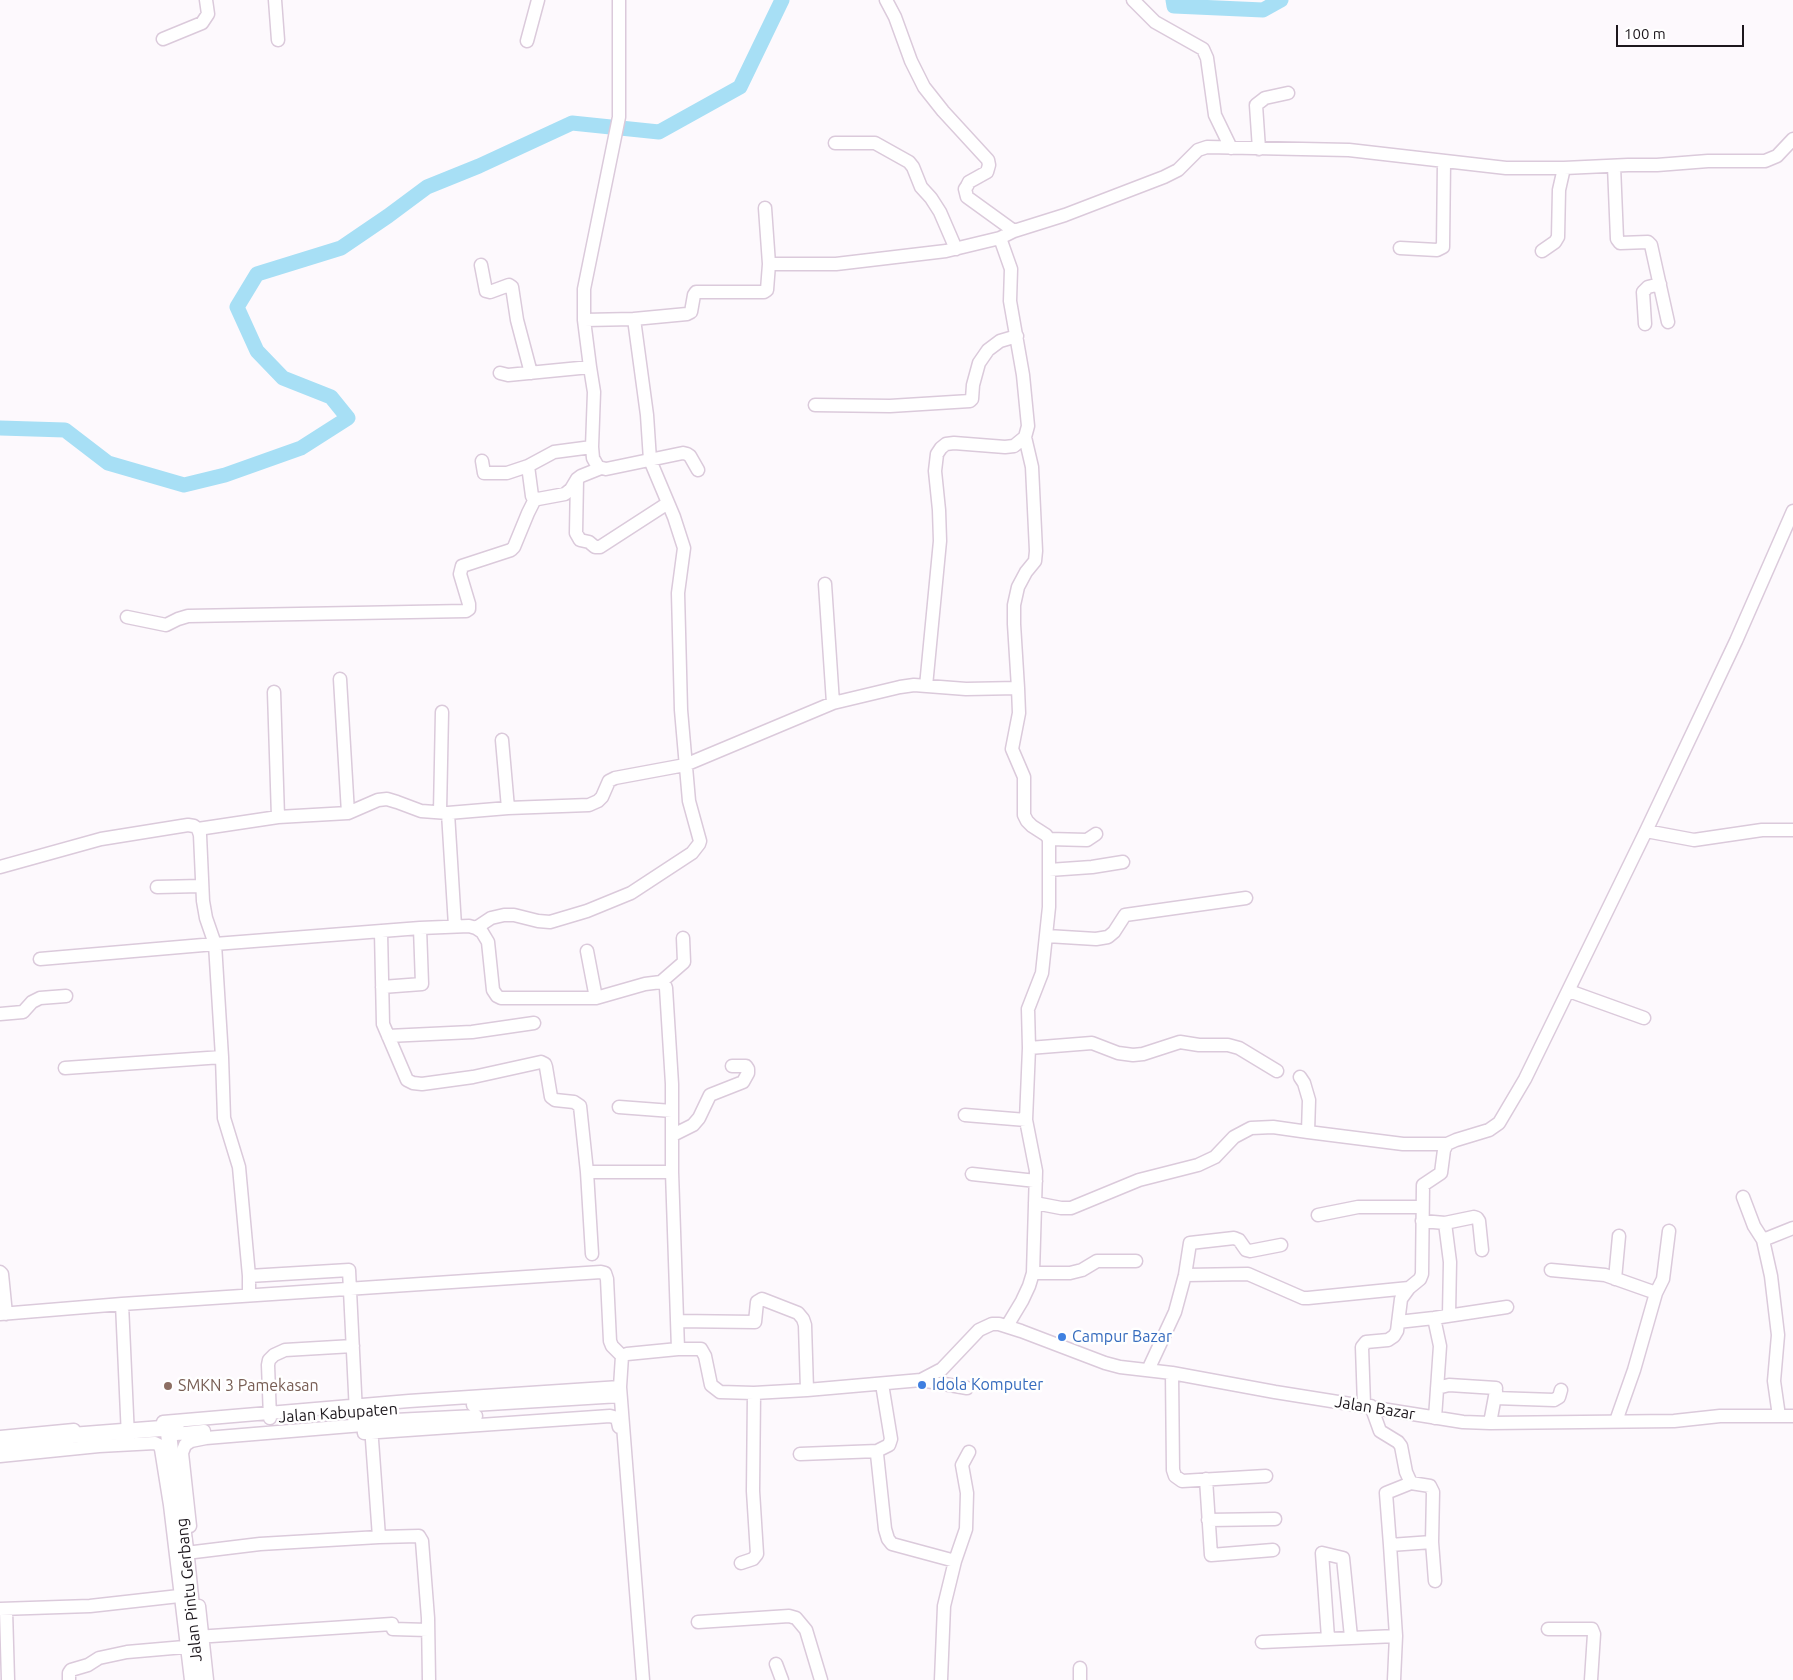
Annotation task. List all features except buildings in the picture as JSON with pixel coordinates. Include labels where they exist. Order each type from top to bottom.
[{"type":"main road","name":"Jalan Kabupaten","points":[[0,1444],[66,1441],[128,1431],[172,1431]]},
{"type":"main road","name":"Jalan Pintu Gerbang","points":[[172,1431],[174,1456],[181,1491],[179,1499],[189,1552],[186,1595],[195,1642],[199,1680]]},
{"type":"street","points":[[163,39],[202,23],[208,14],[206,0]]},
{"type":"street","points":[[275,0],[278,40]]},
{"type":"street","points":[[527,41],[538,0]]},
{"type":"street","points":[[601,468],[593,458],[594,392],[584,320],[584,289],[619,117],[619,0]]},
{"type":"street","points":[[886,0],[895,17],[911,62],[924,87],[988,160],[987,172],[969,182],[965,189],[968,197],[1014,231]]},
{"type":"street","points":[[1133,0],[1155,22],[1203,49],[1215,115],[1231,148]]},
{"type":"street","points":[[1259,149],[1256,105],[1265,98],[1288,93]]},
{"type":"street","points":[[769,264],[836,264],[956,249],[1000,238],[1014,231],[1065,215],[1164,177],[1178,170],[1194,153],[1202,148],[1349,150],[1506,168],[1564,168],[1708,161],[1765,161],[1777,156],[1793,139]]},
{"type":"street","points":[[835,143],[875,143],[909,162],[921,187],[940,212],[956,249]]},
{"type":"street","points":[[1400,248],[1436,250],[1443,247],[1444,162]]},
{"type":"street","points":[[1614,166],[1617,239],[1620,243],[1648,242],[1650,244],[1668,322]]},
{"type":"street","points":[[1542,251],[1555,242],[1558,237],[1559,190],[1564,168]]},
{"type":"street","points":[[584,320],[634,319],[689,313],[692,309],[696,292],[764,292],[767,290],[769,264],[766,208]]},
{"type":"street","points":[[1000,238],[1011,269],[1010,301],[1028,414],[1028,426],[1025,437],[1032,468],[1036,551],[1035,561],[1026,572],[1018,587],[1014,605],[1019,713],[1012,749],[1024,777],[1024,815],[1027,821],[1049,838],[1087,840],[1096,834]]},
{"type":"street","points":[[481,265],[486,291],[490,292],[509,285],[512,287],[516,320],[530,373]]},
{"type":"street","points":[[1645,324],[1643,292],[1648,287],[1660,284]]},
{"type":"street","points":[[476,928],[491,918],[504,915],[514,915],[550,922],[587,911],[631,893],[692,853],[700,841],[689,801],[681,710],[678,592],[684,548],[681,535],[650,460],[647,415],[634,319]]},
{"type":"street","points":[[815,405],[890,406],[970,401],[979,363],[988,350],[1000,341],[1017,336]]},
{"type":"street","points":[[500,373],[508,375],[590,367]]},
{"type":"street","points":[[926,686],[940,541],[935,471],[937,454],[940,448],[946,444],[954,443],[1005,448],[1014,446],[1025,437]]},
{"type":"street","points":[[482,461],[483,471],[487,474],[507,473],[528,466],[554,452],[592,447]]},
{"type":"street","points":[[535,499],[565,494],[572,489],[577,479],[586,473],[601,468],[606,469],[683,453],[687,454],[698,470]]},
{"type":"street","points":[[528,466],[531,493],[535,499]]},
{"type":"street","points":[[577,479],[576,533],[580,540],[589,542],[597,548],[668,503]]},
{"type":"street","points":[[126,617],[166,625],[188,616],[466,611],[469,609],[469,604],[460,574],[462,566],[511,550],[535,499]]},
{"type":"street","points":[[1035,1203],[1071,1208],[1139,1180],[1198,1164],[1215,1157],[1234,1137],[1251,1128],[1273,1127],[1403,1144],[1447,1144],[1490,1130],[1499,1123],[1569,991],[1736,641],[1792,516]]},
{"type":"street","points":[[825,584],[833,703]]},
{"type":"street","points":[[340,679],[348,813]]},
{"type":"street","points":[[0,868],[109,838],[188,825],[198,829],[278,817],[348,813],[378,800],[387,799],[420,811],[444,813],[594,804],[602,797],[609,782],[615,778],[685,765],[833,703],[900,687],[1018,688]]},
{"type":"street","points":[[274,692],[278,817]]},
{"type":"street","points":[[442,712],[444,813],[456,926]]},
{"type":"street","points":[[502,740],[508,808]]},
{"type":"street","points":[[198,829],[201,844],[201,886],[206,918],[215,944],[224,1118],[239,1167],[249,1295]]},
{"type":"street","points":[[1646,831],[1694,840],[1762,830],[1793,830]]},
{"type":"street","points":[[1007,1326],[1022,1301],[1033,1273],[1036,1181],[1034,1156],[1026,1120],[1029,1048],[1028,1009],[1042,973],[1047,936],[1049,838]]},
{"type":"street","points":[[1049,870],[1092,868],[1123,862]]},
{"type":"street","points":[[157,888],[201,886]]},
{"type":"street","points":[[1047,936],[1108,937],[1114,932],[1124,915],[1246,898]]},
{"type":"street","points":[[40,959],[456,926],[476,928],[482,932],[488,942],[493,990],[497,996],[506,999],[596,998],[645,984],[661,982],[684,962],[683,938]]},
{"type":"street","points":[[382,988],[422,984],[420,928]]},
{"type":"street","points":[[381,932],[383,1024],[405,1077],[414,1083],[422,1084],[473,1078],[543,1062],[546,1067],[552,1097],[555,1100],[574,1102],[580,1106],[588,1172],[592,1254]]},
{"type":"street","points":[[588,951],[596,998]]},
{"type":"street","points":[[661,982],[666,988],[672,1111],[672,1172],[678,1349]]},
{"type":"street","points":[[1569,991],[1644,1018]]},
{"type":"street","points":[[0,1014],[24,1012],[32,1002],[40,998],[66,996]]},
{"type":"street","points":[[388,1036],[472,1032],[534,1023]]},
{"type":"street","points":[[1029,1048],[1092,1043],[1118,1053],[1133,1054],[1148,1052],[1175,1043],[1228,1045],[1239,1048],[1277,1071]]},
{"type":"street","points":[[65,1068],[222,1056]]},
{"type":"street","points":[[673,1135],[693,1125],[699,1118],[710,1095],[743,1082],[748,1073],[748,1068],[746,1066],[732,1066]]},
{"type":"street","points":[[1300,1077],[1304,1083],[1308,1100],[1308,1132]]},
{"type":"street","points":[[619,1107],[672,1111]]},
{"type":"street","points":[[965,1115],[1026,1120]]},
{"type":"street","points":[[1411,1482],[1406,1472],[1401,1446],[1398,1442],[1380,1431],[1368,1406],[1362,1347],[1366,1342],[1392,1338],[1398,1322],[1401,1299],[1409,1288],[1420,1279],[1422,1274],[1423,1185],[1441,1173],[1444,1150],[1447,1144]]},
{"type":"street","points":[[588,1172],[672,1172]]},
{"type":"street","points":[[972,1174],[1036,1181]]},
{"type":"street","points":[[1743,1197],[1754,1226],[1763,1240],[1771,1276],[1778,1335],[1774,1381],[1779,1416]]},
{"type":"street","points":[[1318,1215],[1364,1206],[1422,1207]]},
{"type":"street","points":[[1422,1221],[1445,1223],[1477,1218],[1479,1221],[1482,1250]]},
{"type":"street","points":[[1445,1223],[1450,1262],[1449,1315]]},
{"type":"street","points":[[1763,1240],[1793,1228]]},
{"type":"street","points":[[1616,1421],[1634,1370],[1656,1293],[1663,1279],[1669,1231]]},
{"type":"street","points":[[1615,1279],[1619,1236]]},
{"type":"street","points":[[1148,1370],[1175,1312],[1185,1275],[1189,1245],[1192,1242],[1234,1238],[1239,1240],[1246,1250],[1250,1251],[1280,1245]]},
{"type":"street","points":[[1248,1274],[1250,1251]]},
{"type":"street","points":[[1033,1273],[1070,1273],[1082,1270],[1097,1261],[1136,1261]]},
{"type":"street","points":[[249,1276],[349,1270],[356,1413],[620,1391]]},
{"type":"street","points":[[1551,1270],[1605,1275],[1656,1293]]},
{"type":"street","points":[[0,1272],[2,1274],[3,1314],[249,1295],[605,1273],[607,1279],[610,1342],[622,1356],[621,1410],[643,1680]]},
{"type":"street","points":[[1185,1275],[1248,1274],[1303,1298],[1409,1288]]},
{"type":"street","points":[[677,1321],[755,1322],[757,1302],[762,1299],[798,1313],[804,1319],[805,1326],[807,1390]]},
{"type":"street","points":[[122,1304],[128,1431]]},
{"type":"street","points":[[1398,1322],[1507,1307]]},
{"type":"street","points":[[1434,1318],[1440,1346],[1435,1418]]},
{"type":"street","name":"Jalan Bazar","points":[[921,1380],[942,1369],[970,1338],[986,1326],[992,1324],[1007,1326],[1106,1364],[1148,1370],[1171,1384],[1275,1392],[1463,1422],[1674,1421],[1720,1416],[1793,1416]]},
{"type":"street","points":[[0,1437],[128,1431],[270,1415],[268,1365],[269,1360],[274,1355],[285,1350],[353,1346]]},
{"type":"street","points":[[622,1356],[634,1353],[697,1348],[702,1350],[711,1385],[715,1389],[727,1393],[807,1390],[921,1380],[967,1388]]},
{"type":"street","points":[[800,1454],[878,1451],[889,1445],[891,1439],[882,1384]]},
{"type":"street","points":[[1171,1384],[1173,1470],[1175,1476],[1182,1481],[1266,1476]]},
{"type":"street","points":[[1437,1388],[1449,1385],[1496,1389],[1554,1400],[1559,1397],[1561,1390]]},
{"type":"street","points":[[1490,1423],[1496,1389]]},
{"type":"street","name":"Jalan Kabupaten","points":[[371,1421],[564,1401],[620,1391]]},
{"type":"street","points":[[741,1563],[753,1559],[757,1554],[753,1491],[754,1393]]},
{"type":"street","name":"Jalan Kabupaten","points":[[172,1431],[270,1415],[356,1413],[371,1421],[621,1410]]},
{"type":"street","name":"Jalan Kabupaten","points":[[172,1431],[294,1423],[356,1413]]},
{"type":"street","points":[[371,1421],[610,1416],[617,1418],[639,1680]]},
{"type":"street","points":[[371,1421],[379,1537]]},
{"type":"street","points":[[191,1680],[195,1642],[182,1453],[185,1445],[191,1441],[206,1438],[363,1425],[364,1433],[371,1421]]},
{"type":"street","points":[[0,1456],[99,1446],[155,1443],[159,1445],[162,1449],[186,1595],[90,1606],[3,1609],[6,1680]]},
{"type":"street","points":[[878,1451],[885,1529],[888,1539],[892,1544],[955,1562]]},
{"type":"street","points":[[941,1680],[944,1606],[955,1562],[966,1529],[967,1493],[962,1465],[969,1452]]},
{"type":"street","points":[[1206,1479],[1211,1555],[1273,1550]]},
{"type":"street","points":[[1394,1680],[1396,1636],[1386,1494],[1411,1482],[1430,1486],[1433,1492],[1432,1542],[1435,1581]]},
{"type":"street","points":[[1208,1520],[1275,1519]]},
{"type":"street","points":[[189,1552],[260,1544],[379,1537],[417,1536],[421,1538],[430,1680]]},
{"type":"street","points":[[1390,1545],[1432,1542]]},
{"type":"street","points":[[1328,1638],[1322,1553],[1343,1558],[1351,1637]]},
{"type":"street","points":[[698,1622],[789,1616],[796,1618],[806,1630],[822,1680]]},
{"type":"street","points":[[70,1680],[69,1673],[71,1670],[88,1666],[99,1658],[195,1642],[392,1624],[393,1629],[428,1630]]},
{"type":"street","points":[[1548,1629],[1592,1628],[1594,1634],[1591,1680]]},
{"type":"street","points":[[1262,1642],[1396,1636]]},
{"type":"street","points":[[195,1642],[208,1680]]},
{"type":"street","points":[[776,1664],[782,1680]]},
{"type":"waterway","points":[[0,428],[65,430],[108,463],[184,485],[225,475],[301,448],[348,418],[331,397],[283,378],[257,351],[237,307],[257,274],[341,248],[427,187],[479,166],[572,123],[659,132],[740,87],[782,0]]},
{"type":"waterway","points":[[1173,0],[1174,6],[1263,10],[1281,0]]},
{"type":"place","name":"Campur Bazar","points":[[1062,1337]]},
{"type":"place","name":"Idola Komputer","points":[[922,1385]]},
{"type":"place","name":"SMKN 3 Pamekasan","points":[[168,1386]]}]
